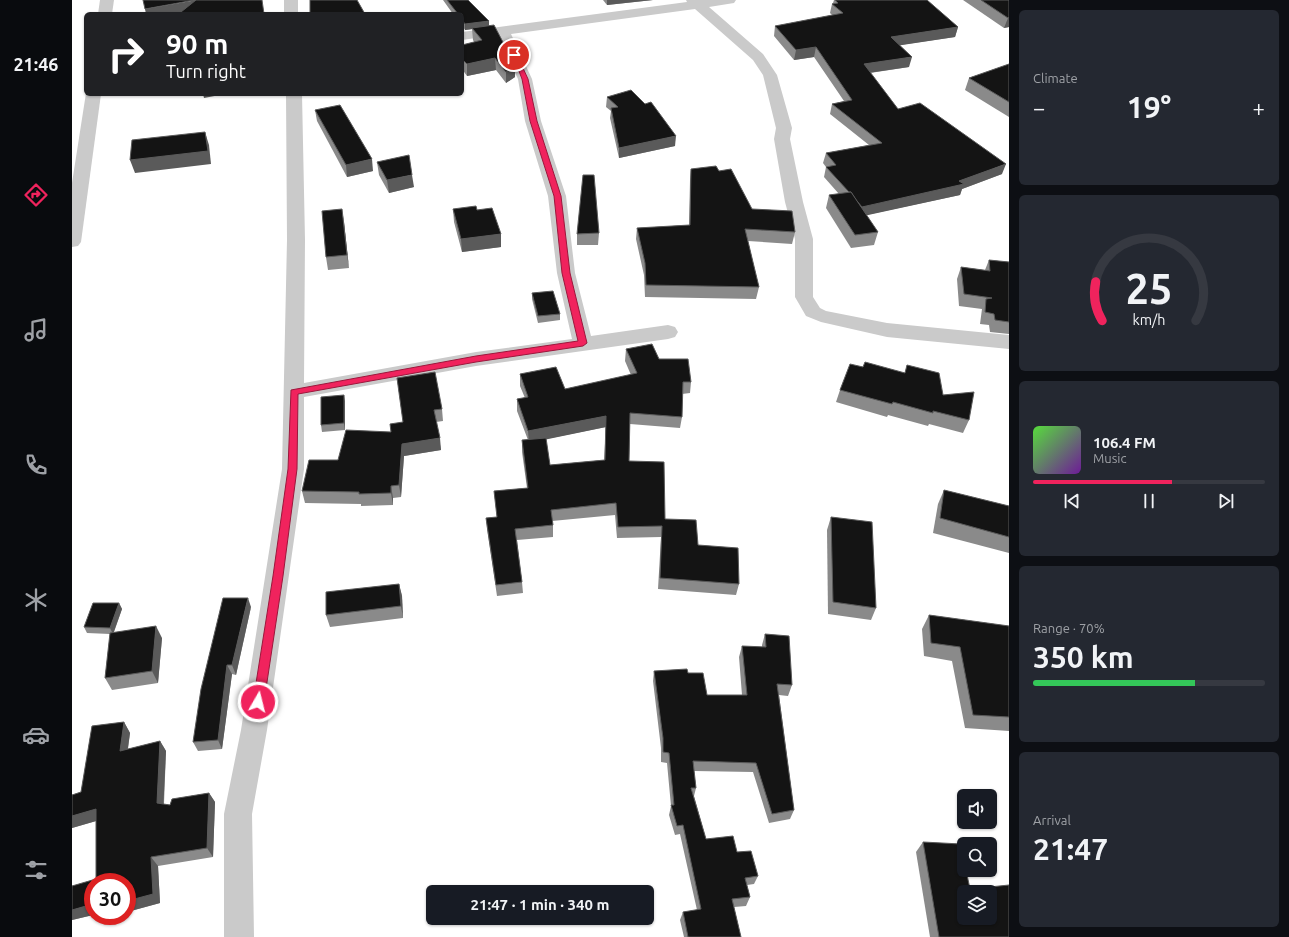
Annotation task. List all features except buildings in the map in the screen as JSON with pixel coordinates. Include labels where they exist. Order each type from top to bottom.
[{"type":"street","points":[[105,12],[107,0]]},
{"type":"street","points":[[291,0],[291,12]]},
{"type":"street","points":[[464,36],[696,2],[729,0]]},
{"type":"street","points":[[696,2],[758,57],[770,75],[784,128],[782,140],[794,202],[804,239],[804,297],[813,312],[821,316],[887,330],[1009,342]]},
{"type":"street","points":[[502,30],[525,79],[533,121],[557,196],[566,273],[583,343]]},
{"type":"street","points":[[72,242],[93,96]]},
{"type":"street","points":[[238,937],[238,814],[254,730],[278,576],[292,469],[296,248],[294,96]]},
{"type":"street","points":[[294,392],[476,359],[668,332]]},
{"type":"route","points":[[258,702],[278,576],[292,469],[294,392],[476,359],[583,343],[566,273],[557,196],[533,121],[525,79],[514,55]]}]
